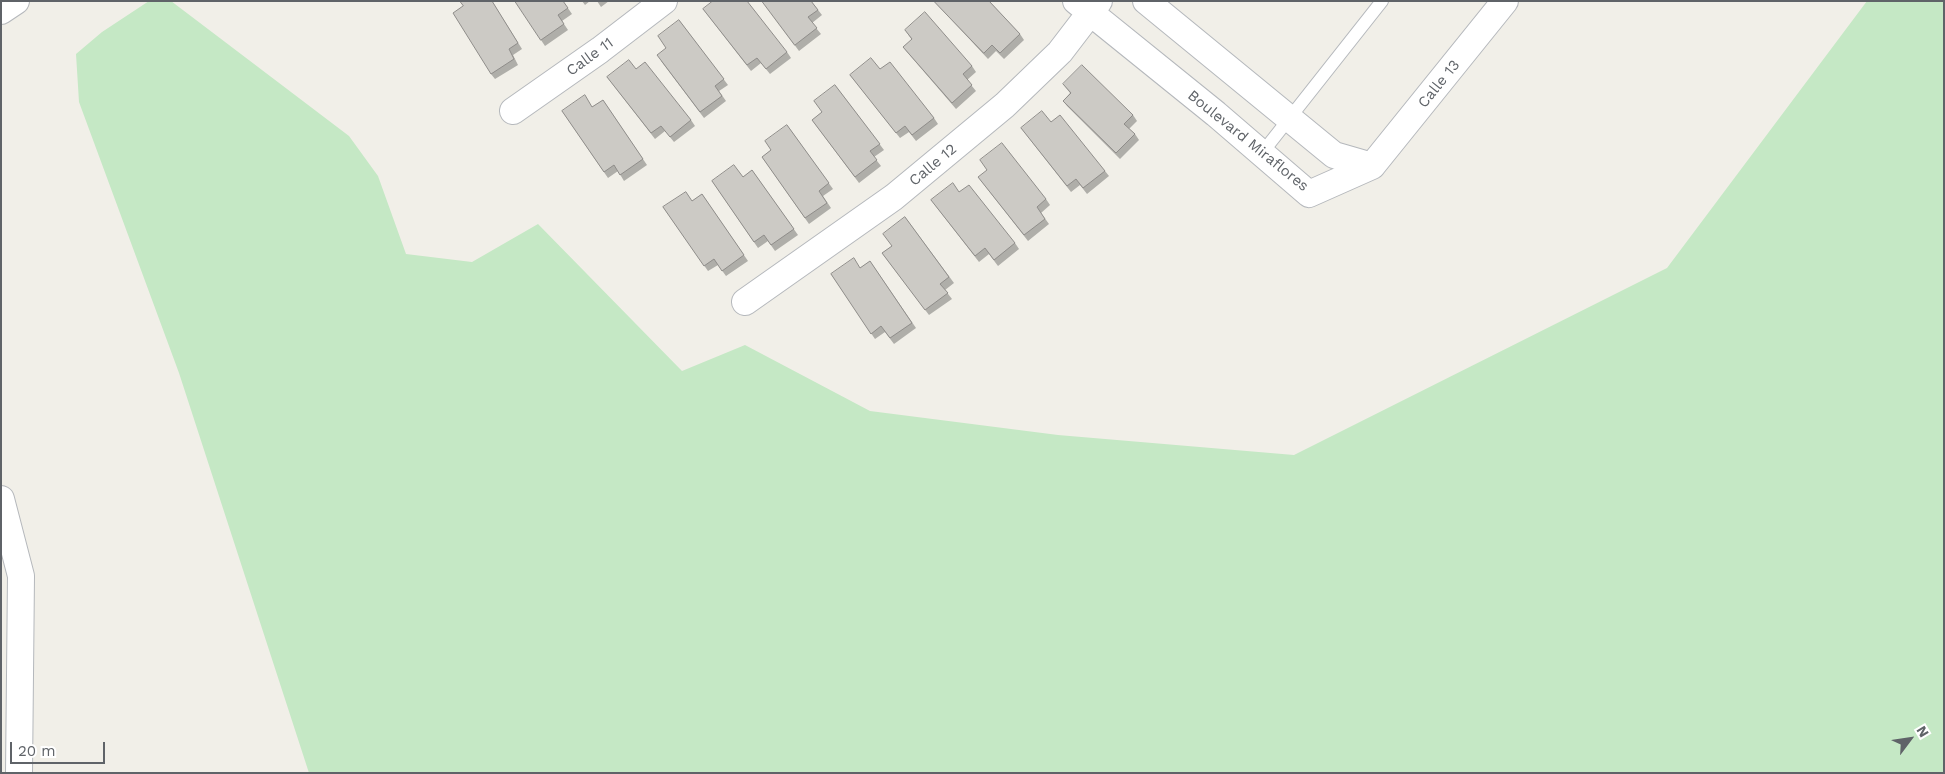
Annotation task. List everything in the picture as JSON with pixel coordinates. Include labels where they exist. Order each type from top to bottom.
[{"type":"street","points":[[1,10],[16,1]]},
{"type":"street","name":"Calle 11","points":[[513,111],[600,50],[664,1]]},
{"type":"street","points":[[1146,1],[1334,155],[1372,166]]},
{"type":"street","name":"Calle 13","points":[[1372,166],[1505,1]]},
{"type":"street","name":"Boulevard Miraflores","points":[[1088,5],[1310,194],[1372,166]]},
{"type":"street","name":"Calle 12","points":[[746,302],[894,197],[1005,105],[1060,52],[1088,5]]},
{"type":"street","points":[[1,499],[21,576],[19,773]]},
{"type":"lane","points":[[1262,153],[1382,1]]},
{"type":"green space","points":[[149,1],[171,1],[349,136],[378,176],[406,254],[472,262],[538,224],[682,371],[745,345],[870,411],[1058,435],[1294,455],[1667,268],[1867,1],[1944,1],[1944,773],[309,773],[179,373],[79,102],[76,54],[102,32]]},
{"type":"building","points":[[460,1],[492,1],[518,43],[509,49],[514,59],[491,74],[453,13],[463,6]]},
{"type":"building","points":[[515,1],[563,1],[568,8],[558,15],[564,24],[541,40]]},
{"type":"building","points":[[713,1],[747,1],[787,52],[766,69],[757,58],[747,65],[703,9]]},
{"type":"building","points":[[762,1],[811,1],[818,10],[808,17],[817,28],[795,45]]},
{"type":"building","points":[[934,1],[989,1],[1020,34],[1000,53],[992,45],[984,53]]},
{"type":"building","points":[[925,12],[972,66],[963,74],[972,85],[952,103],[903,47],[912,39],[905,30]]},
{"type":"building","points":[[679,20],[724,79],[715,86],[722,96],[700,112],[657,55],[666,48],[658,36]]},
{"type":"building","points":[[871,58],[880,69],[890,62],[934,118],[912,135],[905,126],[896,133],[850,75]]},
{"type":"building","points":[[629,60],[636,69],[645,62],[691,120],[670,137],[661,126],[651,133],[607,77]]},
{"type":"building","points":[[1082,65],[1133,115],[1124,124],[1135,134],[1116,153],[1063,101],[1071,93],[1063,84]]},
{"type":"building","points":[[835,85],[880,144],[870,151],[877,160],[855,177],[812,120],[822,112],[814,101]]},
{"type":"building","points":[[585,95],[592,107],[603,100],[643,159],[620,175],[614,165],[604,172],[562,111]]},
{"type":"building","points":[[1042,111],[1051,122],[1060,115],[1105,171],[1083,188],[1076,179],[1067,186],[1021,128]]},
{"type":"building","points":[[787,125],[829,183],[819,191],[827,203],[805,218],[762,157],[771,150],[765,141]]},
{"type":"building","points":[[1002,143],[1046,199],[1037,207],[1045,219],[1024,235],[978,177],[987,170],[980,160]]},
{"type":"building","points":[[734,165],[743,177],[752,170],[794,229],[771,245],[764,235],[754,242],[712,181]]},
{"type":"building","points":[[953,183],[959,192],[969,185],[1015,243],[994,260],[985,248],[975,256],[931,200]]},
{"type":"building","points":[[686,192],[692,201],[702,194],[744,255],[722,271],[714,259],[704,266],[663,207]]},
{"type":"building","points":[[905,217],[949,277],[940,284],[948,293],[925,310],[882,253],[892,246],[883,234]]},
{"type":"building","points":[[854,258],[860,268],[870,261],[912,323],[890,338],[881,326],[871,334],[831,274]]}]
